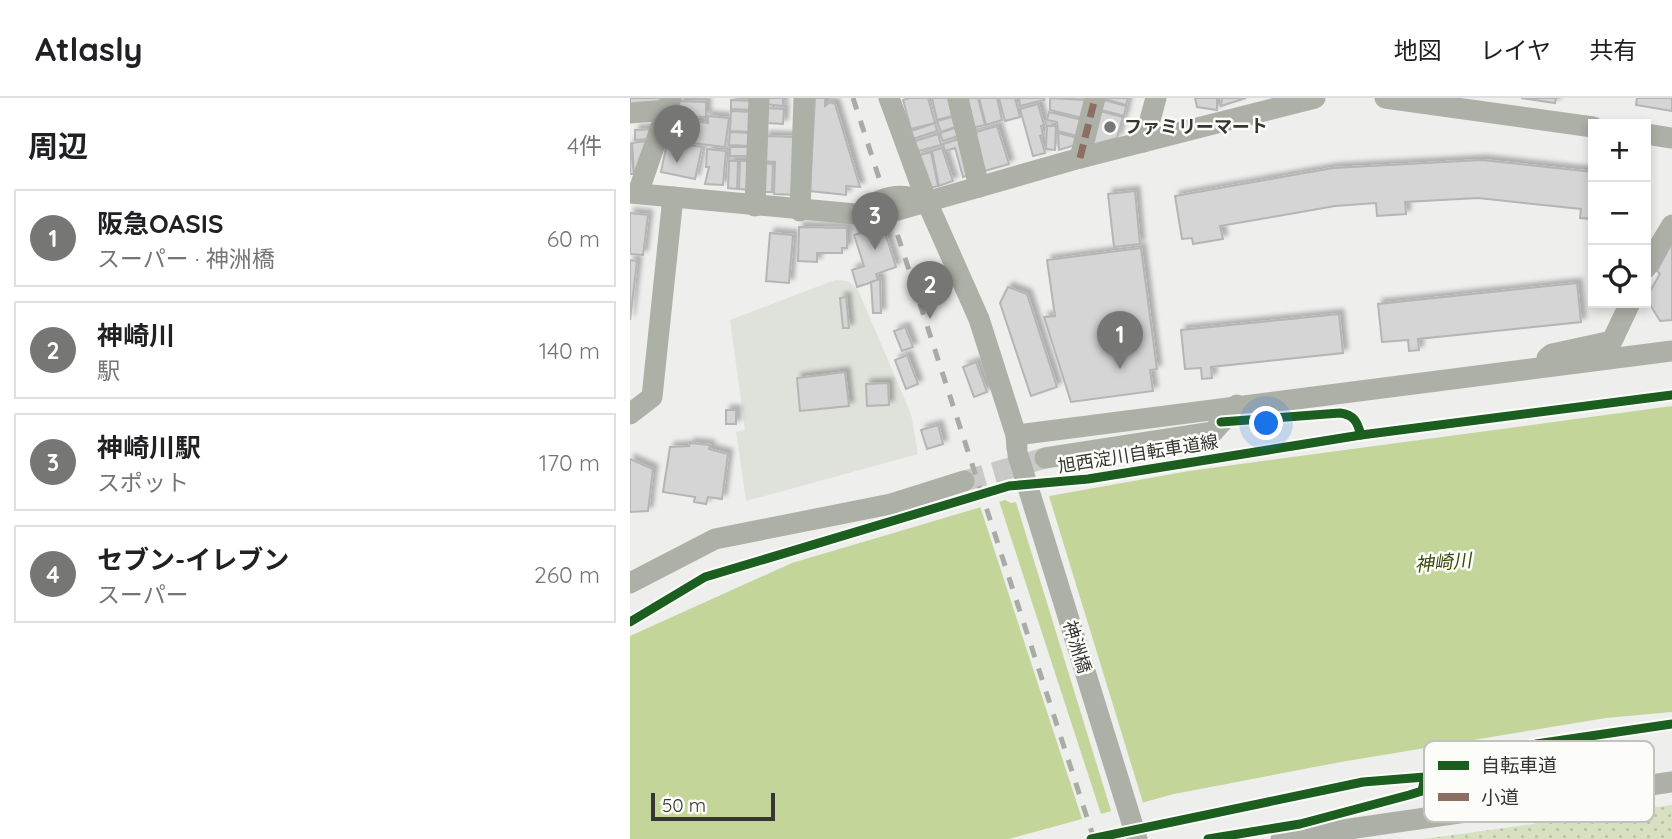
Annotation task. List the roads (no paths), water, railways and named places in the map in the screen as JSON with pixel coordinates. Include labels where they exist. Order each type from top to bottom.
[{"type":"street","points":[[755,206],[759,98]]},
{"type":"street","points":[[800,211],[804,98]]},
{"type":"street","name":"神洲橋","points":[[889,98],[927,202],[979,319],[1137,839]]},
{"type":"street","points":[[958,98],[979,187]]},
{"type":"street","points":[[1080,158],[1095,98]]},
{"type":"street","points":[[1144,142],[1156,98]]},
{"type":"street","points":[[669,104],[634,193],[800,211],[861,212],[877,216],[912,209],[927,202],[1144,142],[1255,105],[1315,98]]},
{"type":"street","points":[[1385,98],[1438,101],[1588,126]]},
{"type":"street","points":[[630,113],[669,104]]},
{"type":"street","points":[[1651,135],[1672,138]]},
{"type":"street","points":[[630,414],[652,397],[673,197]]},
{"type":"street","points":[[1651,260],[1672,225]]},
{"type":"street","points":[[1533,370],[1552,354],[1612,341],[1628,308]]},
{"type":"street","points":[[1017,445],[1237,405],[1672,351]]},
{"type":"street","points":[[1045,458],[1213,432],[1237,405]]},
{"type":"street","points":[[630,583],[715,539],[891,504],[964,481]]},
{"type":"street","points":[[1654,785],[1672,782]]},
{"type":"street","points":[[1281,839],[1424,818]]},
{"type":"water","name":"神崎川","points":[[1672,406],[1672,712],[1606,718],[1467,741],[1424,741],[1424,748],[1174,794],[1009,839],[630,839],[630,636],[792,563],[1005,500],[1011,503],[1189,471]]},
{"type":"tunnel","points":[[964,481],[1045,458]]},
{"type":"railway","points":[[853,98],[1094,839]]},
{"type":"place","name":"ファミリーマート","points":[[1110,127]]},
{"type":"place","name":"セブン-イレブン","points":[[677,163]]},
{"type":"place","name":"神崎川駅","points":[[875,250]]},
{"type":"place","name":"神崎川","points":[[930,319]]},
{"type":"place","name":"阪急OASIS","points":[[1120,369]]}]
